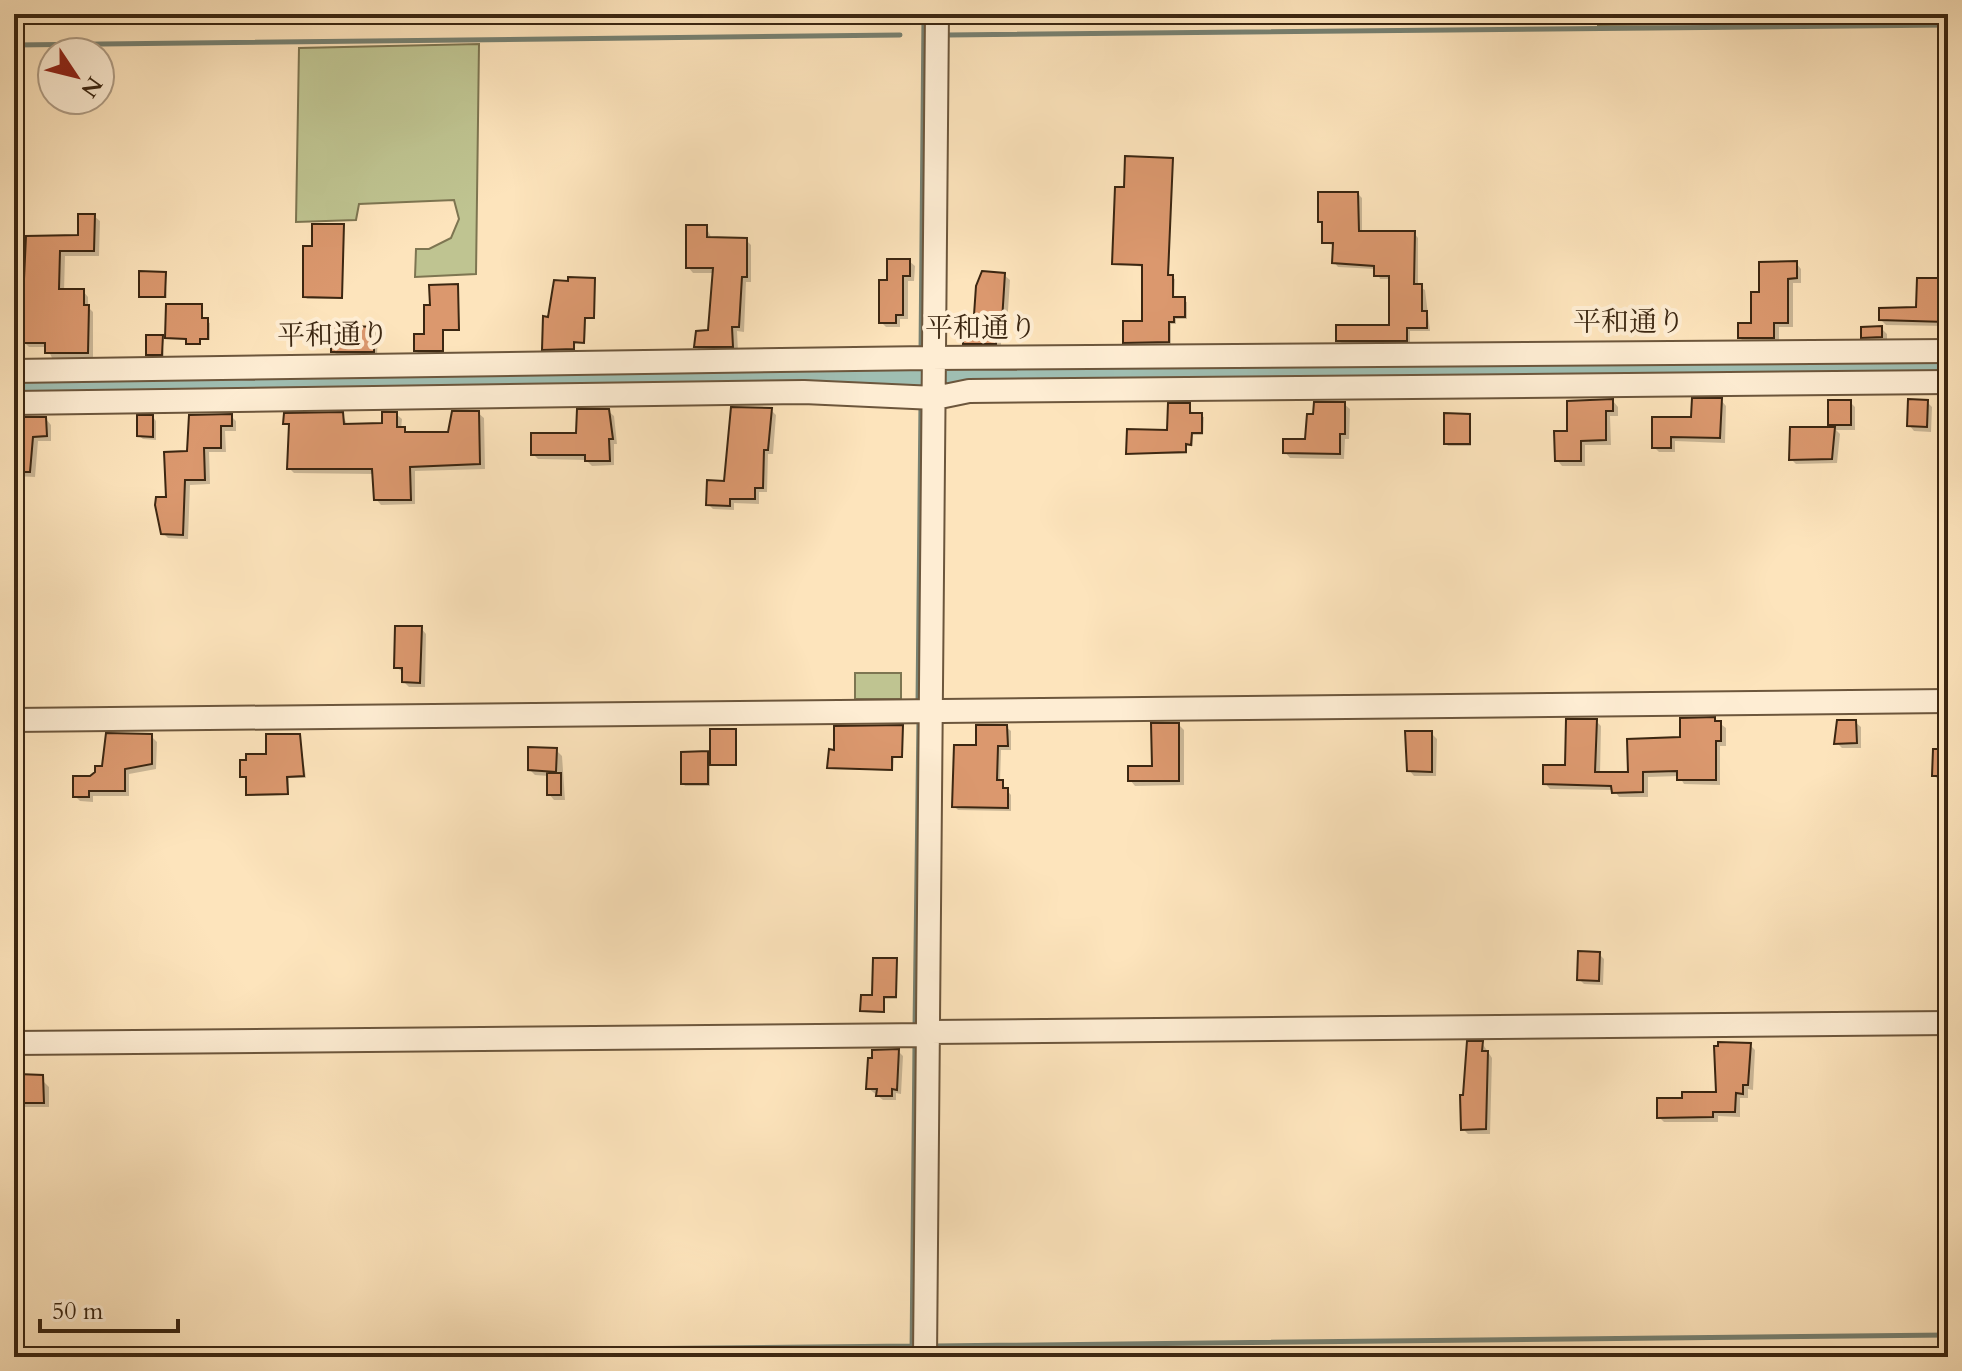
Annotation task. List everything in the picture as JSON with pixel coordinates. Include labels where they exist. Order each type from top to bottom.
[{"type":"street","points":[[925,1357],[922,712],[937,14]]},
{"type":"street","name":"平和通り","points":[[14,371],[1948,351]]},
{"type":"street","points":[[14,403],[804,392],[927,396],[969,391],[1124,393],[1179,389],[1948,382]]},
{"type":"street","points":[[14,720],[1948,701]]},
{"type":"street","points":[[14,1043],[1948,1023]]},
{"type":"green space","points":[[1598,14],[1727,14],[1727,24],[1598,25]]},
{"type":"green space","points":[[479,44],[476,274],[415,277],[416,249],[429,249],[451,238],[459,219],[454,200],[359,204],[356,220],[296,222],[299,48]]},
{"type":"green space","points":[[855,673],[901,673],[901,699],[855,699]]},
{"type":"building","points":[[1125,156],[1173,158],[1168,275],[1173,275],[1173,297],[1185,297],[1185,317],[1174,317],[1174,322],[1169,322],[1169,342],[1123,343],[1123,321],[1142,321],[1142,265],[1112,264],[1115,187],[1124,187]]},
{"type":"building","points":[[1318,192],[1358,192],[1359,231],[1415,231],[1414,284],[1422,284],[1422,311],[1427,311],[1427,328],[1407,328],[1407,341],[1336,341],[1336,325],[1389,325],[1389,276],[1374,276],[1374,266],[1332,263],[1333,243],[1322,243]]},
{"type":"building","points":[[78,214],[95,214],[94,251],[60,251],[59,289],[84,289],[84,305],[89,305],[88,353],[45,353],[45,343],[21,343],[26,236],[78,235]]},
{"type":"building","points":[[312,224],[344,224],[342,298],[303,297],[303,246],[312,246]]},
{"type":"building","points":[[686,225],[707,225],[707,237],[747,238],[747,277],[742,277],[739,327],[732,327],[733,347],[694,347],[696,331],[708,330],[713,268],[686,268]]},
{"type":"building","points":[[887,259],[910,259],[910,276],[903,276],[903,315],[896,315],[896,323],[879,323],[879,280],[887,280]]},
{"type":"building","points":[[1797,261],[1797,278],[1788,279],[1788,323],[1774,323],[1774,338],[1738,338],[1738,323],[1751,323],[1751,292],[1759,292],[1759,262]]},
{"type":"building","points":[[139,271],[166,272],[165,297],[139,297]]},
{"type":"building","points":[[982,271],[1005,273],[1001,337],[996,337],[996,344],[963,344],[964,315],[974,315],[976,286]]},
{"type":"building","points":[[568,277],[595,278],[594,318],[585,318],[584,343],[574,342],[574,349],[542,350],[543,316],[548,317],[554,280],[568,281]]},
{"type":"building","points":[[1917,278],[1940,278],[1940,301],[1946,301],[1946,322],[1879,320],[1879,308],[1916,307]]},
{"type":"building","points":[[458,284],[459,330],[443,330],[443,351],[414,351],[414,334],[424,334],[424,305],[430,305],[429,285]]},
{"type":"building","points":[[166,304],[202,304],[202,318],[208,318],[208,339],[200,339],[200,344],[186,344],[186,339],[165,338]]},
{"type":"building","points":[[331,325],[374,327],[374,352],[331,352]]},
{"type":"building","points":[[1882,326],[1882,337],[1861,338],[1861,327]]},
{"type":"building","points":[[146,335],[163,335],[162,355],[146,355]]},
{"type":"building","points":[[1692,398],[1722,398],[1720,438],[1671,437],[1671,448],[1652,448],[1652,417],[1691,417]]},
{"type":"building","points":[[1613,399],[1613,411],[1606,411],[1606,440],[1581,441],[1581,461],[1555,461],[1554,431],[1567,431],[1567,401]]},
{"type":"building","points":[[1908,399],[1928,400],[1927,427],[1907,426]]},
{"type":"building","points":[[1828,400],[1851,400],[1851,425],[1828,425]]},
{"type":"building","points":[[1314,402],[1345,402],[1345,434],[1340,434],[1340,454],[1283,453],[1283,439],[1305,439],[1307,414],[1313,414]]},
{"type":"building","points":[[1168,403],[1190,403],[1190,413],[1202,413],[1202,433],[1192,433],[1191,445],[1186,444],[1186,452],[1126,454],[1127,429],[1167,430]]},
{"type":"building","points":[[731,407],[772,408],[768,450],[764,450],[763,488],[755,488],[755,499],[730,499],[730,506],[706,505],[707,480],[724,481]]},
{"type":"building","points":[[577,409],[609,409],[613,439],[609,439],[610,461],[585,461],[585,455],[531,455],[531,433],[576,433]]},
{"type":"building","points":[[452,411],[479,411],[480,464],[410,467],[411,500],[374,500],[372,469],[287,469],[289,424],[283,424],[284,413],[343,412],[344,424],[382,423],[382,412],[397,412],[397,427],[405,427],[405,432],[448,432]]},
{"type":"building","points":[[1444,413],[1470,414],[1470,444],[1444,444]]},
{"type":"building","points":[[232,414],[232,426],[221,426],[221,448],[204,448],[205,480],[185,480],[183,535],[161,534],[155,505],[156,497],[166,497],[164,452],[187,451],[189,415]]},
{"type":"building","points":[[137,415],[153,415],[153,437],[137,436]]},
{"type":"building","points":[[14,417],[46,417],[47,436],[33,437],[30,472],[14,472]]},
{"type":"building","points":[[1790,427],[1835,427],[1832,459],[1789,460]]},
{"type":"building","points":[[395,626],[422,626],[420,683],[402,682],[402,668],[394,668]]},
{"type":"building","points":[[1715,717],[1715,721],[1721,721],[1721,741],[1716,741],[1716,780],[1677,780],[1677,771],[1643,772],[1643,792],[1612,793],[1611,786],[1543,784],[1543,765],[1565,765],[1566,719],[1597,719],[1595,772],[1628,772],[1627,739],[1680,737],[1680,718]]},
{"type":"building","points":[[1837,720],[1856,720],[1857,743],[1834,744]]},
{"type":"building","points":[[1151,723],[1179,723],[1179,781],[1128,781],[1128,766],[1152,766]]},
{"type":"building","points":[[903,725],[902,757],[892,757],[892,770],[827,768],[829,749],[834,750],[834,726]]},
{"type":"building","points":[[976,725],[1007,725],[1008,746],[998,746],[997,780],[1003,780],[1003,788],[1008,788],[1008,808],[952,807],[954,745],[976,745]]},
{"type":"building","points":[[710,729],[736,729],[736,765],[710,765]]},
{"type":"building","points":[[1405,731],[1432,731],[1432,772],[1407,771]]},
{"type":"building","points":[[106,733],[152,734],[152,764],[125,769],[125,791],[89,791],[89,797],[73,797],[73,776],[90,776],[95,772],[95,766],[102,766]]},
{"type":"building","points":[[266,734],[300,734],[304,776],[287,777],[288,794],[246,795],[246,777],[240,777],[240,760],[246,760],[246,754],[266,754]]},
{"type":"building","points":[[528,747],[557,748],[556,772],[528,770]]},
{"type":"building","points":[[1933,749],[1948,749],[1948,776],[1932,776]]},
{"type":"building","points":[[708,751],[708,784],[681,784],[681,752]]},
{"type":"building","points":[[547,773],[561,773],[561,795],[547,795]]},
{"type":"building","points":[[1578,951],[1600,952],[1599,981],[1577,980]]},
{"type":"building","points":[[873,958],[897,958],[896,997],[884,997],[884,1012],[860,1011],[861,995],[872,995]]},
{"type":"building","points":[[1467,1041],[1483,1041],[1482,1051],[1488,1051],[1486,1129],[1461,1130],[1460,1095],[1463,1095]]},
{"type":"building","points":[[1718,1042],[1751,1043],[1748,1085],[1743,1085],[1743,1094],[1736,1093],[1735,1112],[1713,1112],[1713,1117],[1657,1118],[1657,1098],[1682,1098],[1682,1092],[1716,1092],[1714,1046],[1718,1046]]},
{"type":"building","points":[[899,1049],[897,1090],[892,1089],[892,1096],[876,1096],[877,1089],[866,1089],[868,1058],[872,1058],[872,1050]]},
{"type":"building","points":[[18,1074],[43,1075],[44,1103],[18,1103]]},
{"type":"waterway","points":[[921,353],[924,14]]},
{"type":"waterway","points":[[948,35],[1948,25]]},
{"type":"waterway","points":[[14,45],[900,35]]},
{"type":"waterway","points":[[921,363],[921,393]]},
{"type":"waterway","points":[[14,387],[1948,367]]},
{"type":"waterway","points":[[918,705],[921,403]]},
{"type":"waterway","points":[[915,1029],[919,719]]},
{"type":"waterway","points":[[912,1357],[915,1043]]},
{"type":"waterway","points":[[936,1346],[1948,1335]]},
{"type":"waterway","points":[[14,1355],[914,1346]]}]
